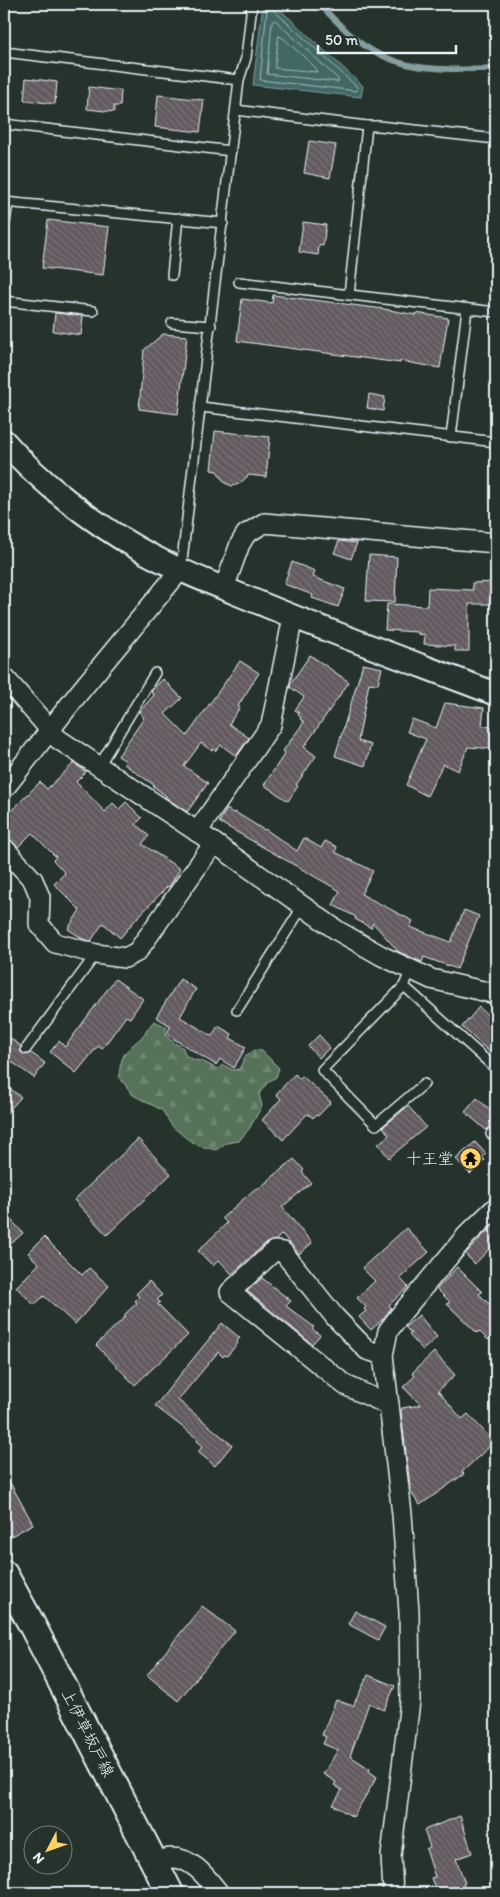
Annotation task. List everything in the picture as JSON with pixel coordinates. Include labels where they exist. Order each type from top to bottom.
[{"type":"main road","name":"上伊草坂戸線","points":[[4,1574],[170,1893]]},
{"type":"street","points":[[4,441],[41,477],[96,522],[140,550],[293,617],[496,694]]},
{"type":"street","points":[[224,588],[240,544],[246,534],[264,523],[496,543]]},
{"type":"street","points":[[4,789],[181,569]]},
{"type":"street","points":[[196,832],[271,725],[293,617]]},
{"type":"street","points":[[4,677],[58,739],[214,843],[338,931],[382,956],[408,978],[431,979],[496,994]]},
{"type":"street","points":[[4,848],[33,880],[40,897],[39,924],[56,943],[96,954],[125,958],[137,952],[214,843]]},
{"type":"street","points":[[393,1893],[391,1856],[410,1701],[408,1612],[402,1514],[384,1355],[388,1332],[400,1315],[466,1236],[496,1208]]},
{"type":"street","points":[[384,1355],[367,1350],[335,1317],[283,1252],[274,1251],[230,1292],[345,1384],[389,1405]]},
{"type":"street","points":[[155,1862],[171,1858],[186,1860],[200,1871],[219,1893]]},
{"type":"lane","points":[[181,569],[239,80],[246,58],[252,4]]},
{"type":"lane","points":[[4,52],[239,80]]},
{"type":"lane","points":[[236,110],[496,139]]},
{"type":"lane","points":[[4,124],[231,151]]},
{"type":"lane","points":[[349,295],[367,126]]},
{"type":"lane","points":[[4,230],[6,202],[223,223]]},
{"type":"lane","points":[[172,276],[178,218]]},
{"type":"lane","points":[[239,282],[496,312]]},
{"type":"lane","points":[[4,301],[92,311]]},
{"type":"lane","points":[[451,437],[467,308]]},
{"type":"lane","points":[[172,323],[211,326]]},
{"type":"lane","points":[[201,407],[496,442]]},
{"type":"lane","points":[[99,766],[156,673]]},
{"type":"lane","points":[[237,1010],[303,906]]},
{"type":"lane","points":[[26,1049],[96,954]]},
{"type":"lane","points":[[424,1084],[376,1125],[322,1070],[408,978],[496,1069]]},
{"type":"green space","points":[[154,1021],[167,1027],[164,1034],[183,1048],[186,1056],[202,1061],[217,1069],[223,1065],[233,1070],[239,1069],[245,1057],[254,1050],[262,1051],[279,1068],[276,1077],[268,1082],[259,1094],[262,1106],[249,1129],[239,1141],[226,1143],[216,1150],[199,1146],[172,1126],[162,1110],[133,1095],[119,1077],[121,1063],[125,1054],[142,1037]]},
{"type":"water","points":[[263,4],[274,4],[363,86],[361,97],[253,85]]},
{"type":"building","points":[[26,78],[57,82],[55,104],[24,100]]},
{"type":"building","points":[[89,87],[121,91],[120,106],[114,106],[114,112],[87,109]]},
{"type":"building","points":[[158,95],[204,100],[200,132],[155,127]]},
{"type":"building","points":[[309,141],[336,145],[330,178],[304,173]]},
{"type":"building","points":[[48,220],[109,227],[103,275],[42,268]]},
{"type":"building","points":[[303,222],[326,225],[323,246],[319,245],[318,255],[299,252]]},
{"type":"building","points":[[273,295],[448,318],[440,368],[400,361],[400,363],[237,341],[242,299],[272,303]]},
{"type":"building","points":[[55,313],[83,316],[81,335],[53,331]]},
{"type":"building","points":[[163,334],[187,336],[178,414],[139,409],[144,350]]},
{"type":"building","points":[[369,394],[385,397],[383,411],[367,408]]},
{"type":"building","points":[[215,431],[270,437],[266,477],[249,475],[239,484],[232,486],[225,483],[217,471],[211,470]]},
{"type":"building","points":[[339,541],[357,543],[351,559],[334,553]]},
{"type":"building","points":[[369,555],[397,557],[395,602],[366,601]]},
{"type":"building","points":[[292,562],[315,571],[313,577],[345,589],[338,607],[312,598],[313,595],[284,584]]},
{"type":"building","points":[[496,582],[496,604],[469,604],[469,651],[455,651],[455,646],[424,644],[425,635],[418,634],[418,632],[385,630],[387,604],[427,606],[428,588],[473,590],[472,583]]},
{"type":"building","points":[[310,655],[349,682],[304,747],[316,756],[296,785],[298,786],[288,801],[264,785],[285,753],[283,751],[304,722],[295,710],[304,697],[290,687]]},
{"type":"building","points":[[240,661],[259,673],[229,724],[249,738],[236,756],[221,745],[216,751],[213,749],[212,751],[201,743],[184,766],[208,783],[187,812],[124,764],[126,761],[118,756],[144,718],[139,712],[154,695],[151,692],[152,690],[163,679],[182,698],[165,714],[187,736]]},
{"type":"building","points":[[363,664],[382,668],[378,684],[369,683],[358,741],[371,745],[365,766],[335,756]]},
{"type":"building","points":[[445,703],[484,708],[482,726],[496,727],[496,749],[468,747],[458,771],[443,764],[427,796],[406,785],[426,739],[407,732],[412,719],[436,728]]},
{"type":"building","points":[[74,763],[86,772],[76,782],[105,812],[113,803],[119,809],[126,802],[142,818],[136,824],[149,836],[142,844],[180,869],[169,887],[136,919],[120,938],[103,923],[91,941],[83,939],[68,929],[80,910],[54,884],[65,873],[53,860],[56,857],[32,833],[18,847],[4,834],[4,818],[40,782],[47,789]]},
{"type":"building","points":[[227,809],[265,829],[297,851],[304,838],[321,848],[325,841],[337,847],[335,852],[373,871],[361,894],[413,921],[410,927],[451,942],[464,910],[479,916],[457,969],[424,957],[422,962],[399,952],[373,923],[371,928],[355,919],[356,917],[333,905],[340,891],[219,822]]},
{"type":"building","points":[[115,979],[143,999],[130,1018],[126,1016],[102,1049],[98,1046],[76,1073],[50,1052],[59,1041],[65,1047]]},
{"type":"building","points":[[180,979],[196,989],[180,1017],[212,1036],[218,1026],[232,1034],[230,1038],[246,1047],[234,1068],[220,1059],[216,1065],[166,1034],[171,1026],[156,1017]]},
{"type":"building","points":[[479,1007],[496,1023],[496,1058],[462,1027]]},
{"type":"building","points":[[4,1034],[21,1046],[20,1051],[23,1054],[31,1053],[45,1063],[34,1078],[4,1056]]},
{"type":"building","points":[[319,1035],[330,1047],[319,1058],[308,1046]]},
{"type":"building","points":[[295,1074],[300,1079],[302,1076],[331,1102],[318,1116],[316,1115],[313,1118],[308,1114],[306,1115],[283,1140],[262,1120],[281,1099],[276,1094]]},
{"type":"building","points":[[4,1084],[21,1097],[4,1116]]},
{"type":"building","points":[[477,1098],[496,1115],[496,1121],[486,1130],[465,1112]]},
{"type":"building","points":[[408,1106],[426,1127],[389,1158],[378,1144],[389,1135],[383,1127]]},
{"type":"building","points":[[138,1139],[171,1174],[107,1235],[74,1200]]},
{"type":"building","name":"十王堂","points":[[475,1142],[486,1154],[482,1158],[485,1160],[470,1174],[456,1159]]},
{"type":"building","points":[[294,1159],[304,1170],[302,1172],[311,1183],[282,1207],[312,1243],[299,1254],[282,1234],[276,1240],[266,1243],[232,1274],[219,1260],[213,1266],[198,1251],[227,1223],[222,1218],[256,1188],[257,1190]]},
{"type":"building","points":[[4,1212],[23,1233],[4,1250]]},
{"type":"building","points":[[496,1222],[496,1242],[475,1264],[465,1254]]},
{"type":"building","points":[[406,1228],[429,1252],[400,1278],[408,1287],[389,1305],[391,1308],[384,1318],[371,1330],[359,1317],[366,1311],[364,1309],[366,1307],[357,1298],[375,1281],[362,1268]]},
{"type":"building","points":[[44,1237],[82,1275],[89,1268],[109,1286],[75,1324],[44,1296],[34,1305],[16,1287],[39,1264],[28,1253]]},
{"type":"building","points":[[457,1267],[482,1292],[479,1294],[496,1311],[496,1332],[488,1340],[479,1331],[477,1333],[447,1304],[450,1302],[437,1289]]},
{"type":"building","points":[[262,1278],[291,1301],[286,1306],[314,1327],[312,1329],[320,1335],[312,1344],[247,1291]]},
{"type":"building","points":[[149,1281],[162,1295],[157,1300],[160,1302],[158,1304],[188,1335],[135,1385],[96,1345],[137,1303],[135,1301],[139,1297],[136,1294]]},
{"type":"building","points":[[419,1315],[437,1337],[423,1350],[409,1335],[411,1333],[405,1327]]},
{"type":"building","points":[[222,1323],[240,1338],[237,1341],[238,1343],[227,1356],[223,1357],[218,1352],[178,1400],[232,1445],[215,1466],[198,1452],[203,1446],[197,1441],[198,1439],[155,1406]]},
{"type":"building","points":[[434,1352],[455,1375],[438,1391],[462,1419],[468,1414],[493,1441],[462,1472],[464,1474],[420,1505],[411,1493],[401,1412],[402,1408],[421,1405],[403,1387],[415,1376],[412,1373]]},
{"type":"building","points":[[4,1472],[33,1524],[4,1540]]},
{"type":"building","points":[[202,1606],[235,1631],[178,1701],[147,1675]]},
{"type":"building","points":[[355,1611],[385,1627],[378,1640],[348,1624]]},
{"type":"building","points":[[368,1675],[395,1686],[384,1710],[369,1703],[350,1756],[370,1769],[369,1771],[377,1777],[353,1817],[333,1805],[342,1790],[334,1785],[336,1782],[323,1774],[338,1750],[323,1744],[326,1737],[322,1735],[336,1700],[353,1706]]},
{"type":"building","points":[[460,1816],[472,1853],[456,1859],[467,1893],[437,1893],[431,1878],[435,1877],[426,1849],[430,1847],[424,1830]]},
{"type":"waterway","points":[[319,4],[358,41],[374,52],[390,59],[407,64],[441,69],[496,69]]},
{"type":"place","name":"十王堂","points":[[470,1158]]}]
